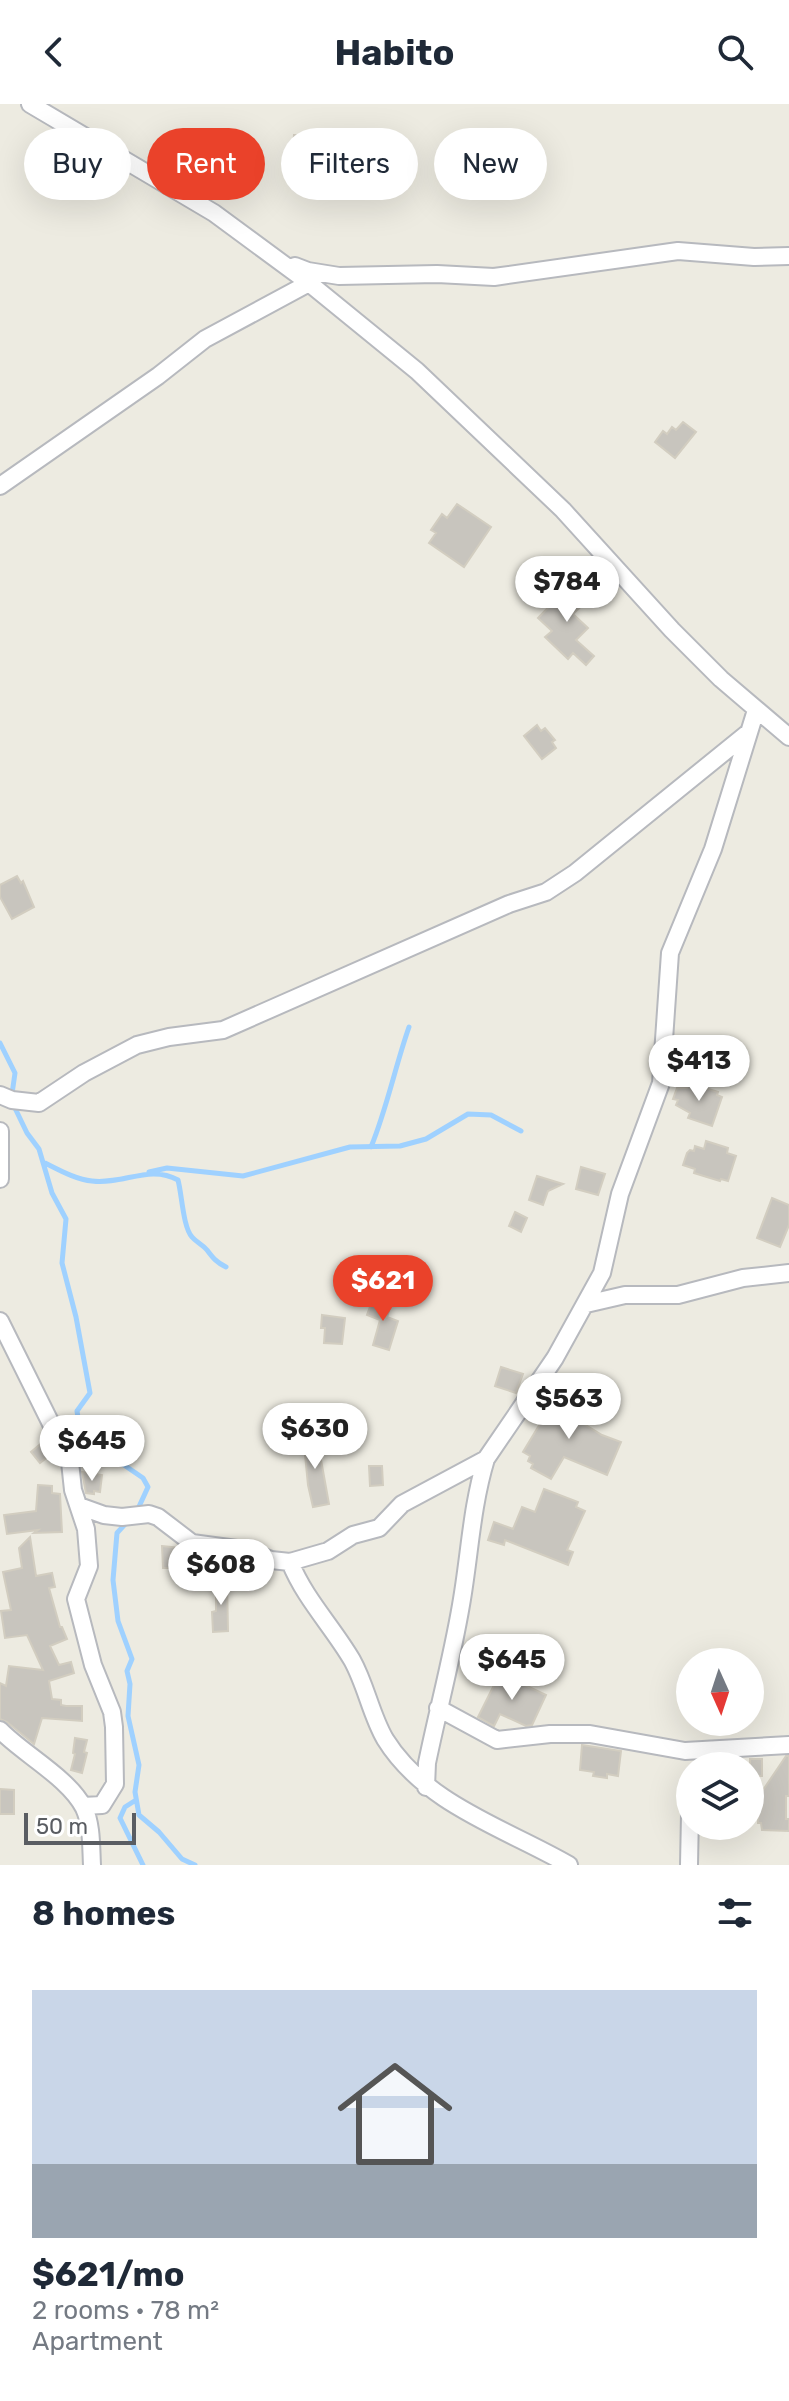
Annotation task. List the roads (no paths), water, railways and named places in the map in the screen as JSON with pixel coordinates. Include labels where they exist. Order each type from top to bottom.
[{"type":"street","points":[[30,104],[214,213],[309,283],[417,371],[541,488],[721,679],[789,737]]},
{"type":"street","points":[[273,257],[323,274],[479,277],[678,251],[754,257],[789,256]]},
{"type":"street","points":[[0,486],[214,333],[309,283]]},
{"type":"street","points":[[426,1787],[427,1763],[461,1605],[473,1507],[486,1459],[555,1358],[602,1273],[623,1184],[661,1083],[670,953],[713,849],[756,710]]},
{"type":"street","points":[[0,1095],[12,1100],[39,1103],[84,1073],[137,1045],[223,1030],[509,904],[546,892],[575,873],[749,732]]},
{"type":"street","points":[[0,1131],[0,1179]]},
{"type":"street","points":[[586,1304],[625,1295],[678,1295],[743,1278],[789,1273]]},
{"type":"street","points":[[0,1321],[70,1462],[73,1490],[86,1529],[89,1566],[76,1599],[93,1665],[112,1712],[117,1767],[110,1796],[102,1805],[83,1806]]},
{"type":"street","points":[[79,1506],[104,1515],[149,1514],[158,1517],[192,1543],[244,1550],[271,1560],[290,1562],[328,1551],[353,1535],[379,1528],[402,1504],[486,1459]]},
{"type":"street","points":[[290,1562],[300,1586],[352,1660],[383,1736],[399,1760],[426,1787],[569,1865]]},
{"type":"street","points":[[438,1708],[497,1740],[550,1734],[590,1734],[676,1753]]},
{"type":"street","points":[[0,1730],[55,1776],[83,1806],[89,1824],[92,1865]]},
{"type":"street","points":[[738,1752],[789,1745]]},
{"type":"street","points":[[689,1840],[689,1865]]},
{"type":"waterway","points":[[371,1147],[409,1027]]},
{"type":"waterway","points":[[0,1043],[15,1073],[12,1094]]},
{"type":"waterway","points":[[13,1104],[39,1149],[52,1193],[66,1219],[62,1263],[90,1393],[77,1411],[80,1430],[143,1478],[148,1487],[137,1511]]},
{"type":"waterway","points":[[149,1172],[167,1168],[243,1176],[350,1147],[400,1146],[426,1139],[468,1114],[491,1115],[521,1131]]},
{"type":"waterway","points":[[45,1163],[74,1177],[92,1181],[146,1174],[178,1180],[189,1232],[215,1260],[226,1267]]},
{"type":"waterway","points":[[128,1521],[117,1533],[113,1580],[118,1621],[132,1659],[127,1671],[130,1684],[128,1716],[139,1765],[135,1792],[139,1815],[159,1832],[182,1859],[195,1865]]},
{"type":"waterway","points":[[136,1800],[125,1807],[120,1818],[143,1865]]}]
